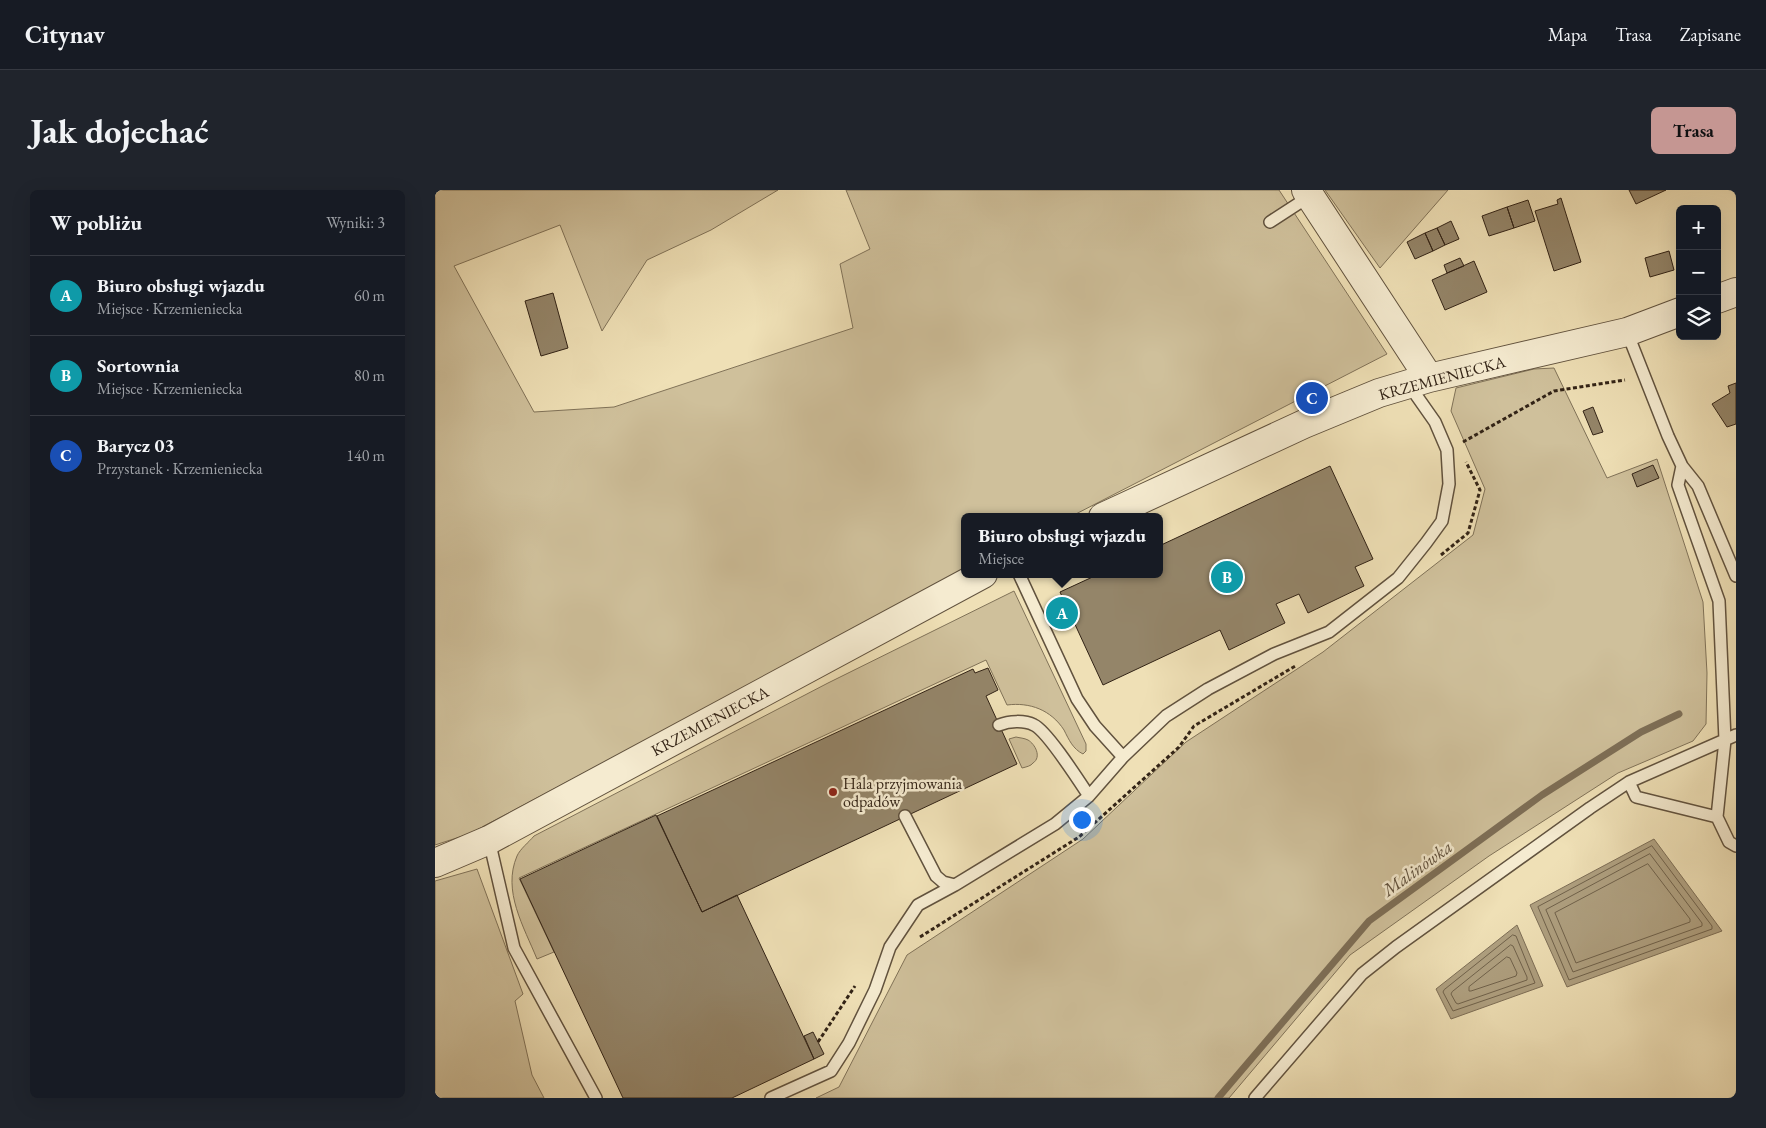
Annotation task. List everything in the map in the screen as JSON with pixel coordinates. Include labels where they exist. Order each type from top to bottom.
[{"type":"street","points":[[1308,193],[1419,381]]},
{"type":"street","points":[[1721,298],[1736,292]]},
{"type":"street","name":"KRZEMIENIECKA","points":[[1112,513],[1304,424],[1379,394],[1419,381],[1627,332],[1676,314]]},
{"type":"street","name":"KRZEMIENIECKA","points":[[435,863],[489,840],[976,578]]},
{"type":"lane","points":[[1270,222],[1308,193]]},
{"type":"lane","points":[[1627,332],[1668,436],[1682,466],[1698,486],[1736,576]]},
{"type":"lane","points":[[771,1098],[831,1071],[849,1042],[875,990],[890,947],[918,905],[955,885],[1055,824],[1089,796],[1123,757],[1167,716],[1208,689],[1273,654],[1329,632],[1397,578],[1442,521],[1449,484],[1447,450],[1419,381]]},
{"type":"lane","points":[[1682,466],[1678,485],[1719,602],[1731,737],[1717,817],[1729,842],[1736,846]]},
{"type":"lane","points":[[1021,578],[1077,699],[1095,726],[1123,757]]},
{"type":"lane","points":[[999,725],[1005,722],[1019,722],[1034,725],[1045,736],[1089,796]]},
{"type":"lane","points":[[1255,1098],[1362,974],[1395,947],[1629,782],[1731,737]]},
{"type":"lane","points":[[1629,782],[1637,796],[1717,817]]},
{"type":"lane","points":[[905,816],[936,876],[943,882],[955,885]]},
{"type":"lane","points":[[489,840],[514,948],[596,1098]]},
{"type":"path","points":[[920,937],[1079,837],[1114,805]]},
{"type":"path","points":[[819,1042],[857,983]]},
{"type":"shaded area","points":[[435,190],[778,190],[711,230],[647,260],[602,331],[560,225],[454,266],[534,412],[614,407],[853,328],[840,264],[870,249],[846,190],[1279,190],[1387,354],[1078,513],[961,513],[961,573],[469,834],[435,845]]},
{"type":"shaded area","points":[[1325,190],[1448,190],[1380,268]]},
{"type":"shaded area","points":[[1554,368],[1607,478],[1657,459],[1703,602],[1707,673],[1706,724],[1693,741],[1618,773],[1489,856],[1350,955],[1229,1098],[816,1098],[839,1087],[907,955],[1083,839],[1186,742],[1323,652],[1473,535],[1485,489],[1451,411],[1456,388],[1534,369]]},
{"type":"shaded area","points":[[1014,591],[1086,744],[1086,751],[1083,754],[1074,747],[1064,730],[1053,717],[1032,706],[1007,705],[986,660],[519,878],[554,952],[537,959],[521,922],[513,896],[512,882],[517,856],[534,836],[828,683]]},
{"type":"shaded area","points":[[1016,737],[1028,740],[1035,747],[1037,757],[1030,766],[1022,768],[1009,739]]},
{"type":"shaded area","points":[[477,869],[523,994],[515,1001],[532,1075],[544,1098],[435,1098],[435,881]]},
{"type":"water","points":[[1654,839],[1722,931],[1567,987],[1530,905]]},
{"type":"water","points":[[1517,925],[1543,986],[1451,1019],[1436,989]]},
{"type":"building","points":[[1629,190],[1666,190],[1636,204]]},
{"type":"building","points":[[1561,198],[1581,262],[1554,271],[1535,211],[1558,204],[1557,200]]},
{"type":"building","points":[[1528,200],[1535,221],[1514,228],[1507,207]]},
{"type":"building","points":[[1507,207],[1514,228],[1489,236],[1482,216]]},
{"type":"building","points":[[1451,221],[1459,239],[1445,245],[1437,228]]},
{"type":"building","points":[[1437,228],[1445,245],[1433,251],[1425,233]]},
{"type":"building","points":[[1425,233],[1433,251],[1415,259],[1407,242]]},
{"type":"building","points":[[1669,251],[1674,270],[1650,277],[1645,258]]},
{"type":"building","points":[[1460,258],[1464,266],[1447,273],[1444,265]]},
{"type":"building","points":[[1474,261],[1487,292],[1445,310],[1432,280]]},
{"type":"building","points":[[553,293],[568,348],[541,356],[525,301]]},
{"type":"building","points":[[1736,383],[1736,424],[1727,427],[1712,404],[1730,393],[1728,386]]},
{"type":"building","points":[[1593,407],[1603,432],[1593,435],[1583,411]]},
{"type":"building","points":[[1653,465],[1659,478],[1637,487],[1632,474]]},
{"type":"building","points":[[1330,466],[1373,559],[1355,567],[1364,586],[1308,613],[1299,594],[1276,604],[1285,623],[1229,650],[1220,630],[1103,685],[1060,592],[1090,578],[1163,578],[1163,544]]},
{"type":"building","points":[[1063,600],[1073,620],[1060,625],[1051,606]]},
{"type":"building","name":"Hala przyjmowania odpadów","points":[[988,668],[998,690],[986,696],[1017,764],[702,912],[657,816],[973,669],[975,673]]},
{"type":"building","points":[[656,815],[702,912],[737,895],[814,1059],[732,1098],[623,1098],[520,879]]},
{"type":"building","points":[[813,1032],[824,1054],[814,1059],[804,1036]]},
{"type":"waterway","name":"Malinówka","points":[[1218,1098],[1369,921],[1542,795],[1641,732],[1679,714]]},
{"type":"place","name":"Barycz 03","points":[[1312,398]]},
{"type":"place","name":"Sortownia","points":[[1227,577]]},
{"type":"place","name":"Biuro obsługi wjazdu","points":[[1062,613]]},
{"type":"place","name":"Hala przyjmowania odpadów","points":[[833,792]]}]
